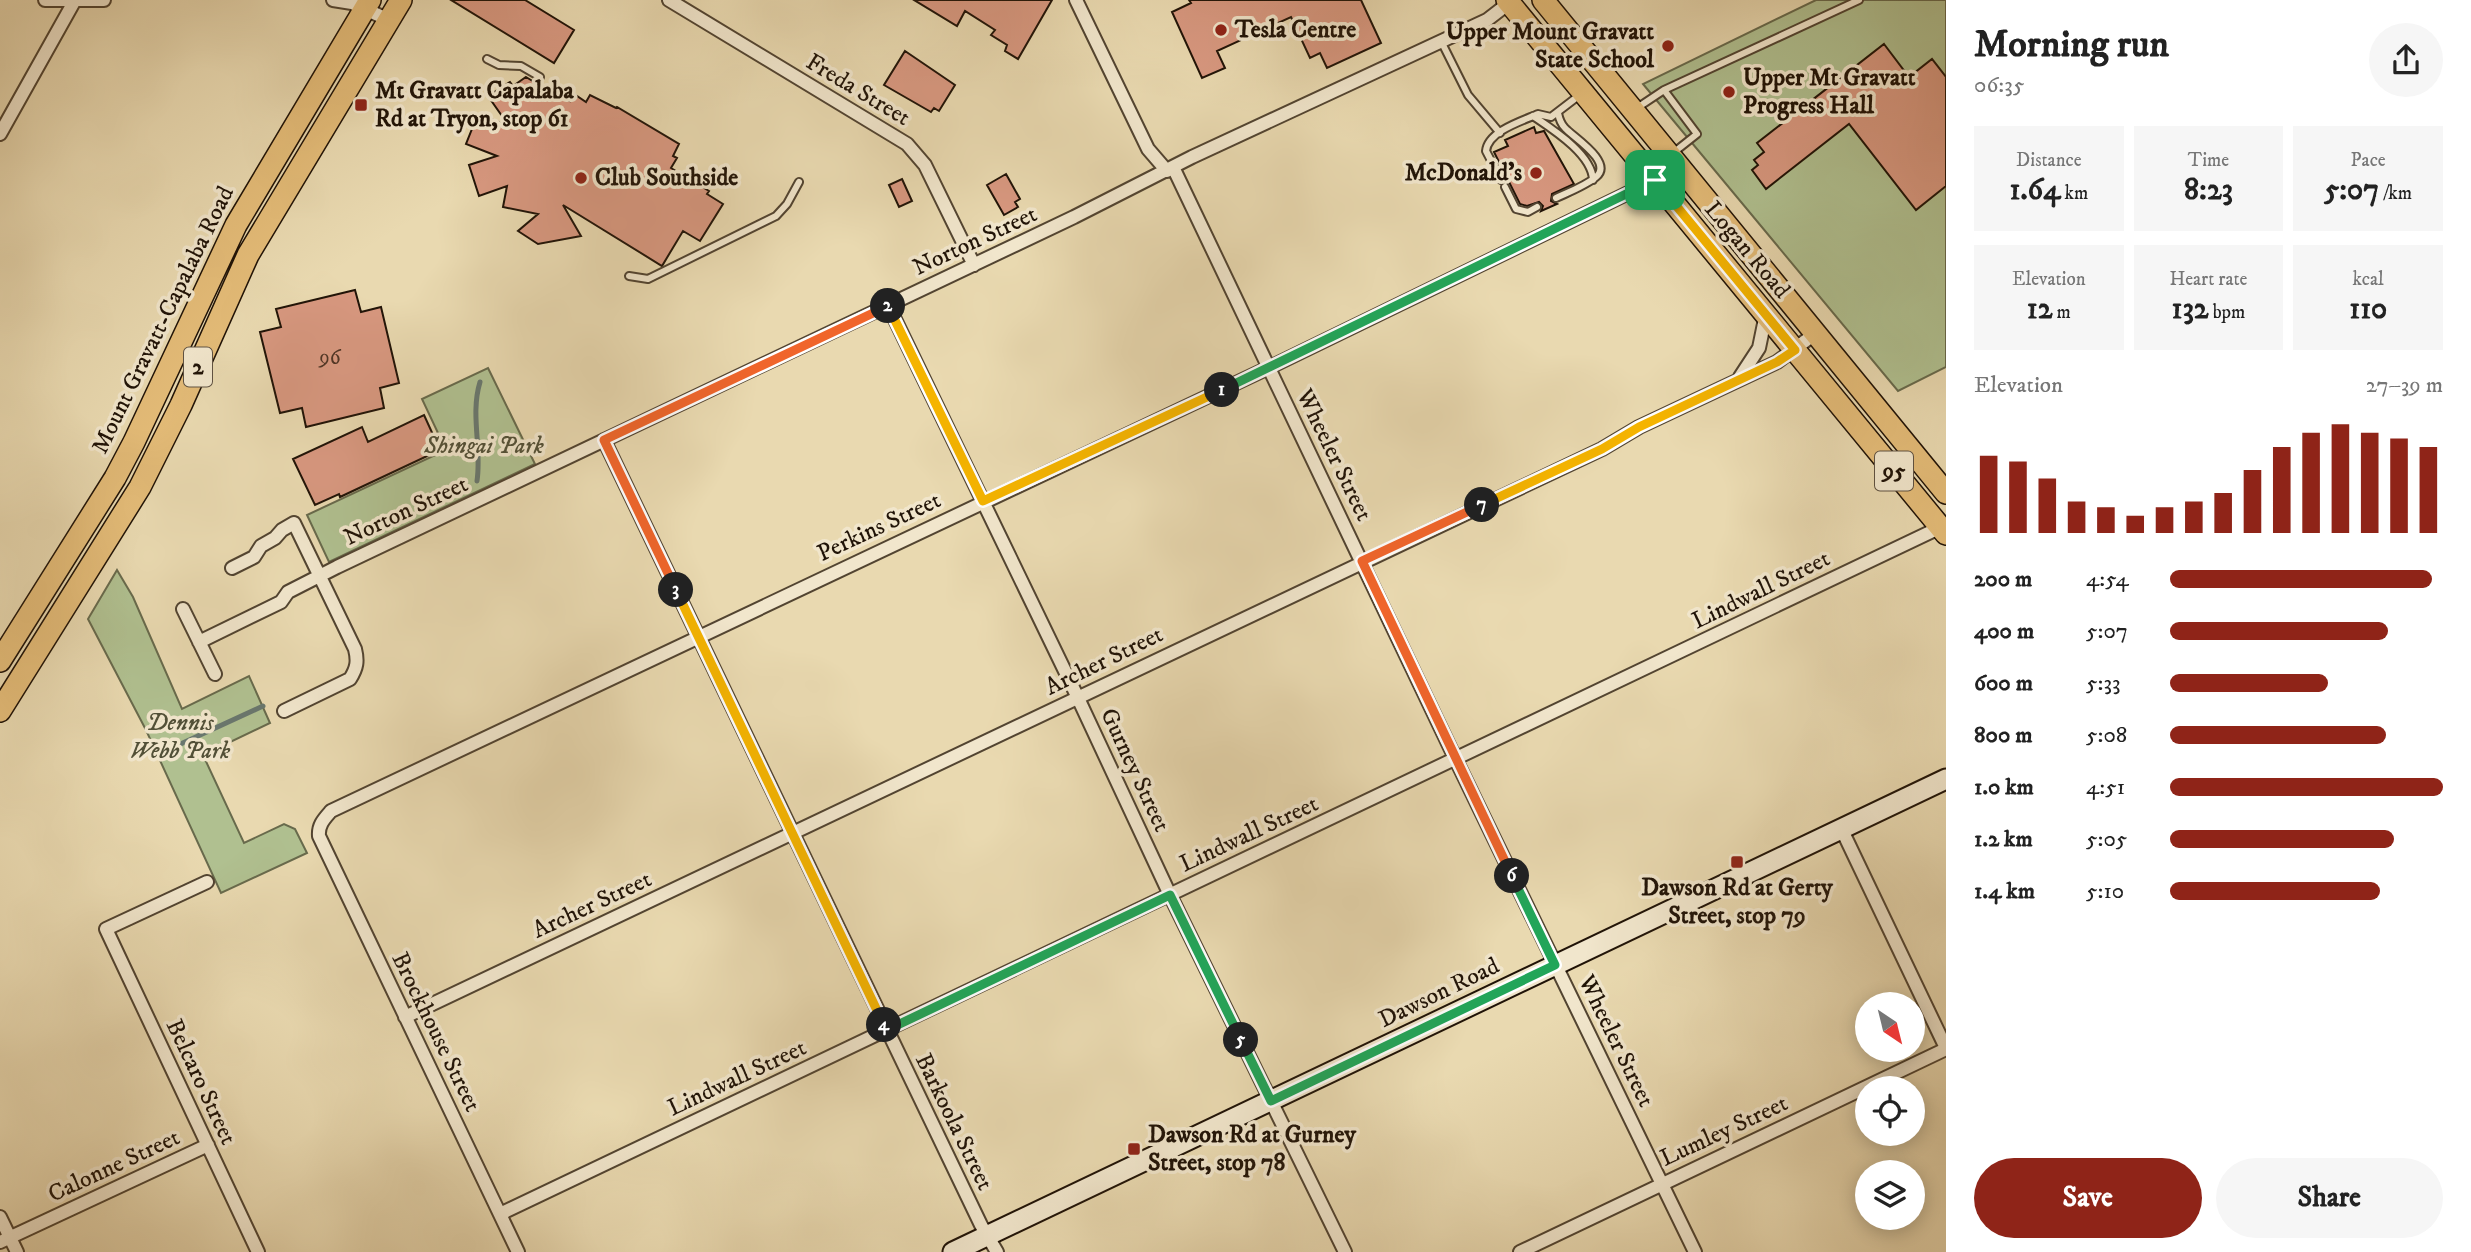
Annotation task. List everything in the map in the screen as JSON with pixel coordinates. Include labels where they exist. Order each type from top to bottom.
[{"type":"main road","name":"Mount Gravatt-Capalaba Road","points":[[0,711],[139,487],[181,405],[248,256],[401,0]]},
{"type":"main road","name":"Logan Road","points":[[1543,0],[1946,493]]},
{"type":"main road","name":"Logan Road","points":[[1510,1],[1943,531]]},
{"type":"main road","name":"Mount Gravatt-Capalaba Road","points":[[0,661],[114,478],[139,433],[236,225],[368,4]]},
{"type":"main road","name":"Dawson Road","points":[[953,1252],[993,1244],[1271,1101],[1946,779]]},
{"type":"street","points":[[46,0],[104,0]]},
{"type":"street","points":[[0,134],[75,0]]},
{"type":"street","points":[[333,0],[368,4],[389,20]]},
{"type":"street","name":"Freda Street","points":[[668,0],[907,144],[925,165],[974,265]]},
{"type":"street","name":"Wheeler Street","points":[[1076,0],[1148,149],[1170,169],[1695,1252]]},
{"type":"street","name":"Norton Street","points":[[199,642],[281,602],[288,592],[337,567],[1487,20],[1510,1]]},
{"type":"street","name":"Perkins Street","points":[[319,830],[331,811],[1268,368],[1655,180]]},
{"type":"street","name":"Gurney Street","points":[[888,306],[1170,895],[1345,1252]]},
{"type":"street","points":[[1738,380],[1759,348],[1766,314]]},
{"type":"street","name":"Archer Street","points":[[405,1017],[1602,449],[1639,427],[1777,362],[1816,333]]},
{"type":"street","name":"Barkoola Street","points":[[604,440],[981,1225],[993,1244]]},
{"type":"street","points":[[232,568],[254,557],[261,546],[294,523],[355,649],[358,660],[350,679],[284,711]]},
{"type":"street","name":"Lindwall Street","points":[[499,1214],[1943,531]]},
{"type":"street","points":[[183,609],[215,674]]},
{"type":"street","points":[[1841,828],[1946,1049]]},
{"type":"street","name":"Brockhouse Street","points":[[319,830],[325,848],[518,1252]]},
{"type":"street","name":"Belcaro Street","points":[[207,882],[106,929],[258,1252]]},
{"type":"street","name":"Lumley Street","points":[[1520,1252],[1946,1049]]},
{"type":"street","name":"Calonne Street","points":[[5,1240],[208,1145]]},
{"type":"street","points":[[0,1217],[5,1240],[17,1252]]},
{"type":"lane","points":[[1633,111],[1664,90],[1859,0]]},
{"type":"lane","points":[[1441,41],[1468,94],[1500,133]]},
{"type":"lane","points":[[487,59],[499,65],[521,66],[540,77]]},
{"type":"lane","points":[[1664,90],[1697,134],[1670,156]]},
{"type":"lane","points":[[1501,180],[1486,148],[1490,140],[1536,115],[1549,118],[1584,92]]},
{"type":"lane","points":[[1556,198],[1593,180],[1600,172],[1600,164],[1580,139],[1563,126],[1558,113]]},
{"type":"lane","points":[[1536,115],[1568,141],[1590,167],[1593,180]]},
{"type":"lane","points":[[629,276],[648,279],[776,216],[787,204],[799,182]]},
{"type":"lane","points":[[1505,187],[1516,209],[1528,212],[1537,207]]},
{"type":"green space","points":[[1816,0],[1946,0],[1946,367],[1898,391],[1643,84]]},
{"type":"green space","name":"Shingai Park","points":[[488,368],[535,464],[329,562],[307,515],[446,450],[422,399]]},
{"type":"green space","name":"Dennis Webb Park","points":[[117,570],[133,597],[182,709],[249,676],[270,723],[203,755],[244,843],[284,824],[295,829],[307,853],[221,893],[146,730],[88,619]]},
{"type":"building","points":[[451,0],[525,0],[574,30],[554,63]]},
{"type":"building","points":[[914,0],[1052,0],[1018,59],[1005,51],[1007,45],[991,35],[995,30],[965,11],[957,26]]},
{"type":"building","name":"Tesla Centre","points":[[1189,0],[1361,0],[1381,43],[1327,68],[1320,53],[1310,58],[1291,17],[1217,51],[1225,68],[1202,78],[1172,12],[1191,3]]},
{"type":"building","points":[[1884,44],[1909,77],[1932,59],[1946,77],[1946,186],[1916,210],[1849,124],[1766,189],[1752,170],[1758,165],[1754,160],[1764,152],[1757,143]]},
{"type":"building","points":[[905,51],[955,85],[939,111],[934,108],[931,112],[884,85]]},
{"type":"building","name":"Club Southside","points":[[526,77],[570,101],[574,94],[586,102],[590,95],[617,107],[679,144],[673,156],[677,158],[671,168],[709,191],[707,194],[723,204],[700,241],[683,231],[662,266],[563,205],[581,236],[538,244],[518,231],[538,214],[503,207],[507,186],[479,196],[469,165],[497,156],[466,144],[478,114],[509,126],[488,96],[510,82],[513,86]]},
{"type":"building","name":"McDonald's","points":[[1534,127],[1536,133],[1544,131],[1574,184],[1552,194],[1551,201],[1557,204],[1541,211],[1543,206],[1539,202],[1527,206],[1520,204],[1494,152],[1508,146],[1505,140]]},
{"type":"building","points":[[1006,174],[1020,199],[1015,202],[1018,207],[1004,215],[987,185]]},
{"type":"building","points":[[902,179],[912,201],[899,207],[889,185]]},
{"type":"building","points":[[355,290],[361,312],[381,307],[399,383],[380,388],[384,408],[306,427],[302,408],[280,413],[260,332],[281,327],[276,309]]},
{"type":"building","points":[[424,415],[440,450],[340,497],[339,494],[315,505],[293,459],[362,427],[368,442]]},
{"type":"waterway","points":[[477,481],[476,407],[480,382]]},
{"type":"waterway","points":[[161,753],[263,706]]},
{"type":"place","name":"Tesla Centre","points":[[1221,30]]},
{"type":"place","name":"Upper Mount Gravatt State School","points":[[1668,46]]},
{"type":"place","name":"Upper Mt Gravatt Progress Hall","points":[[1729,92]]},
{"type":"place","name":"Mt Gravatt Capalaba Rd at Tryon, stop 61","points":[[361,105]]},
{"type":"place","name":"McDonald's","points":[[1536,173]]},
{"type":"place","name":"Club Southside","points":[[581,178]]},
{"type":"place","name":"Dawson Rd at Gerty Street, stop 79","points":[[1737,862]]},
{"type":"place","name":"Dawson Rd at Gurney Street, stop 78","points":[[1134,1149]]},
{"type":"route","points":[[1655,180],[1795,350],[1777,362],[1639,427],[1602,449],[1362,561],[1555,965],[1271,1101],[1170,895],[887,1030],[604,440],[888,306],[983,501],[1268,368],[1655,180]]}]
